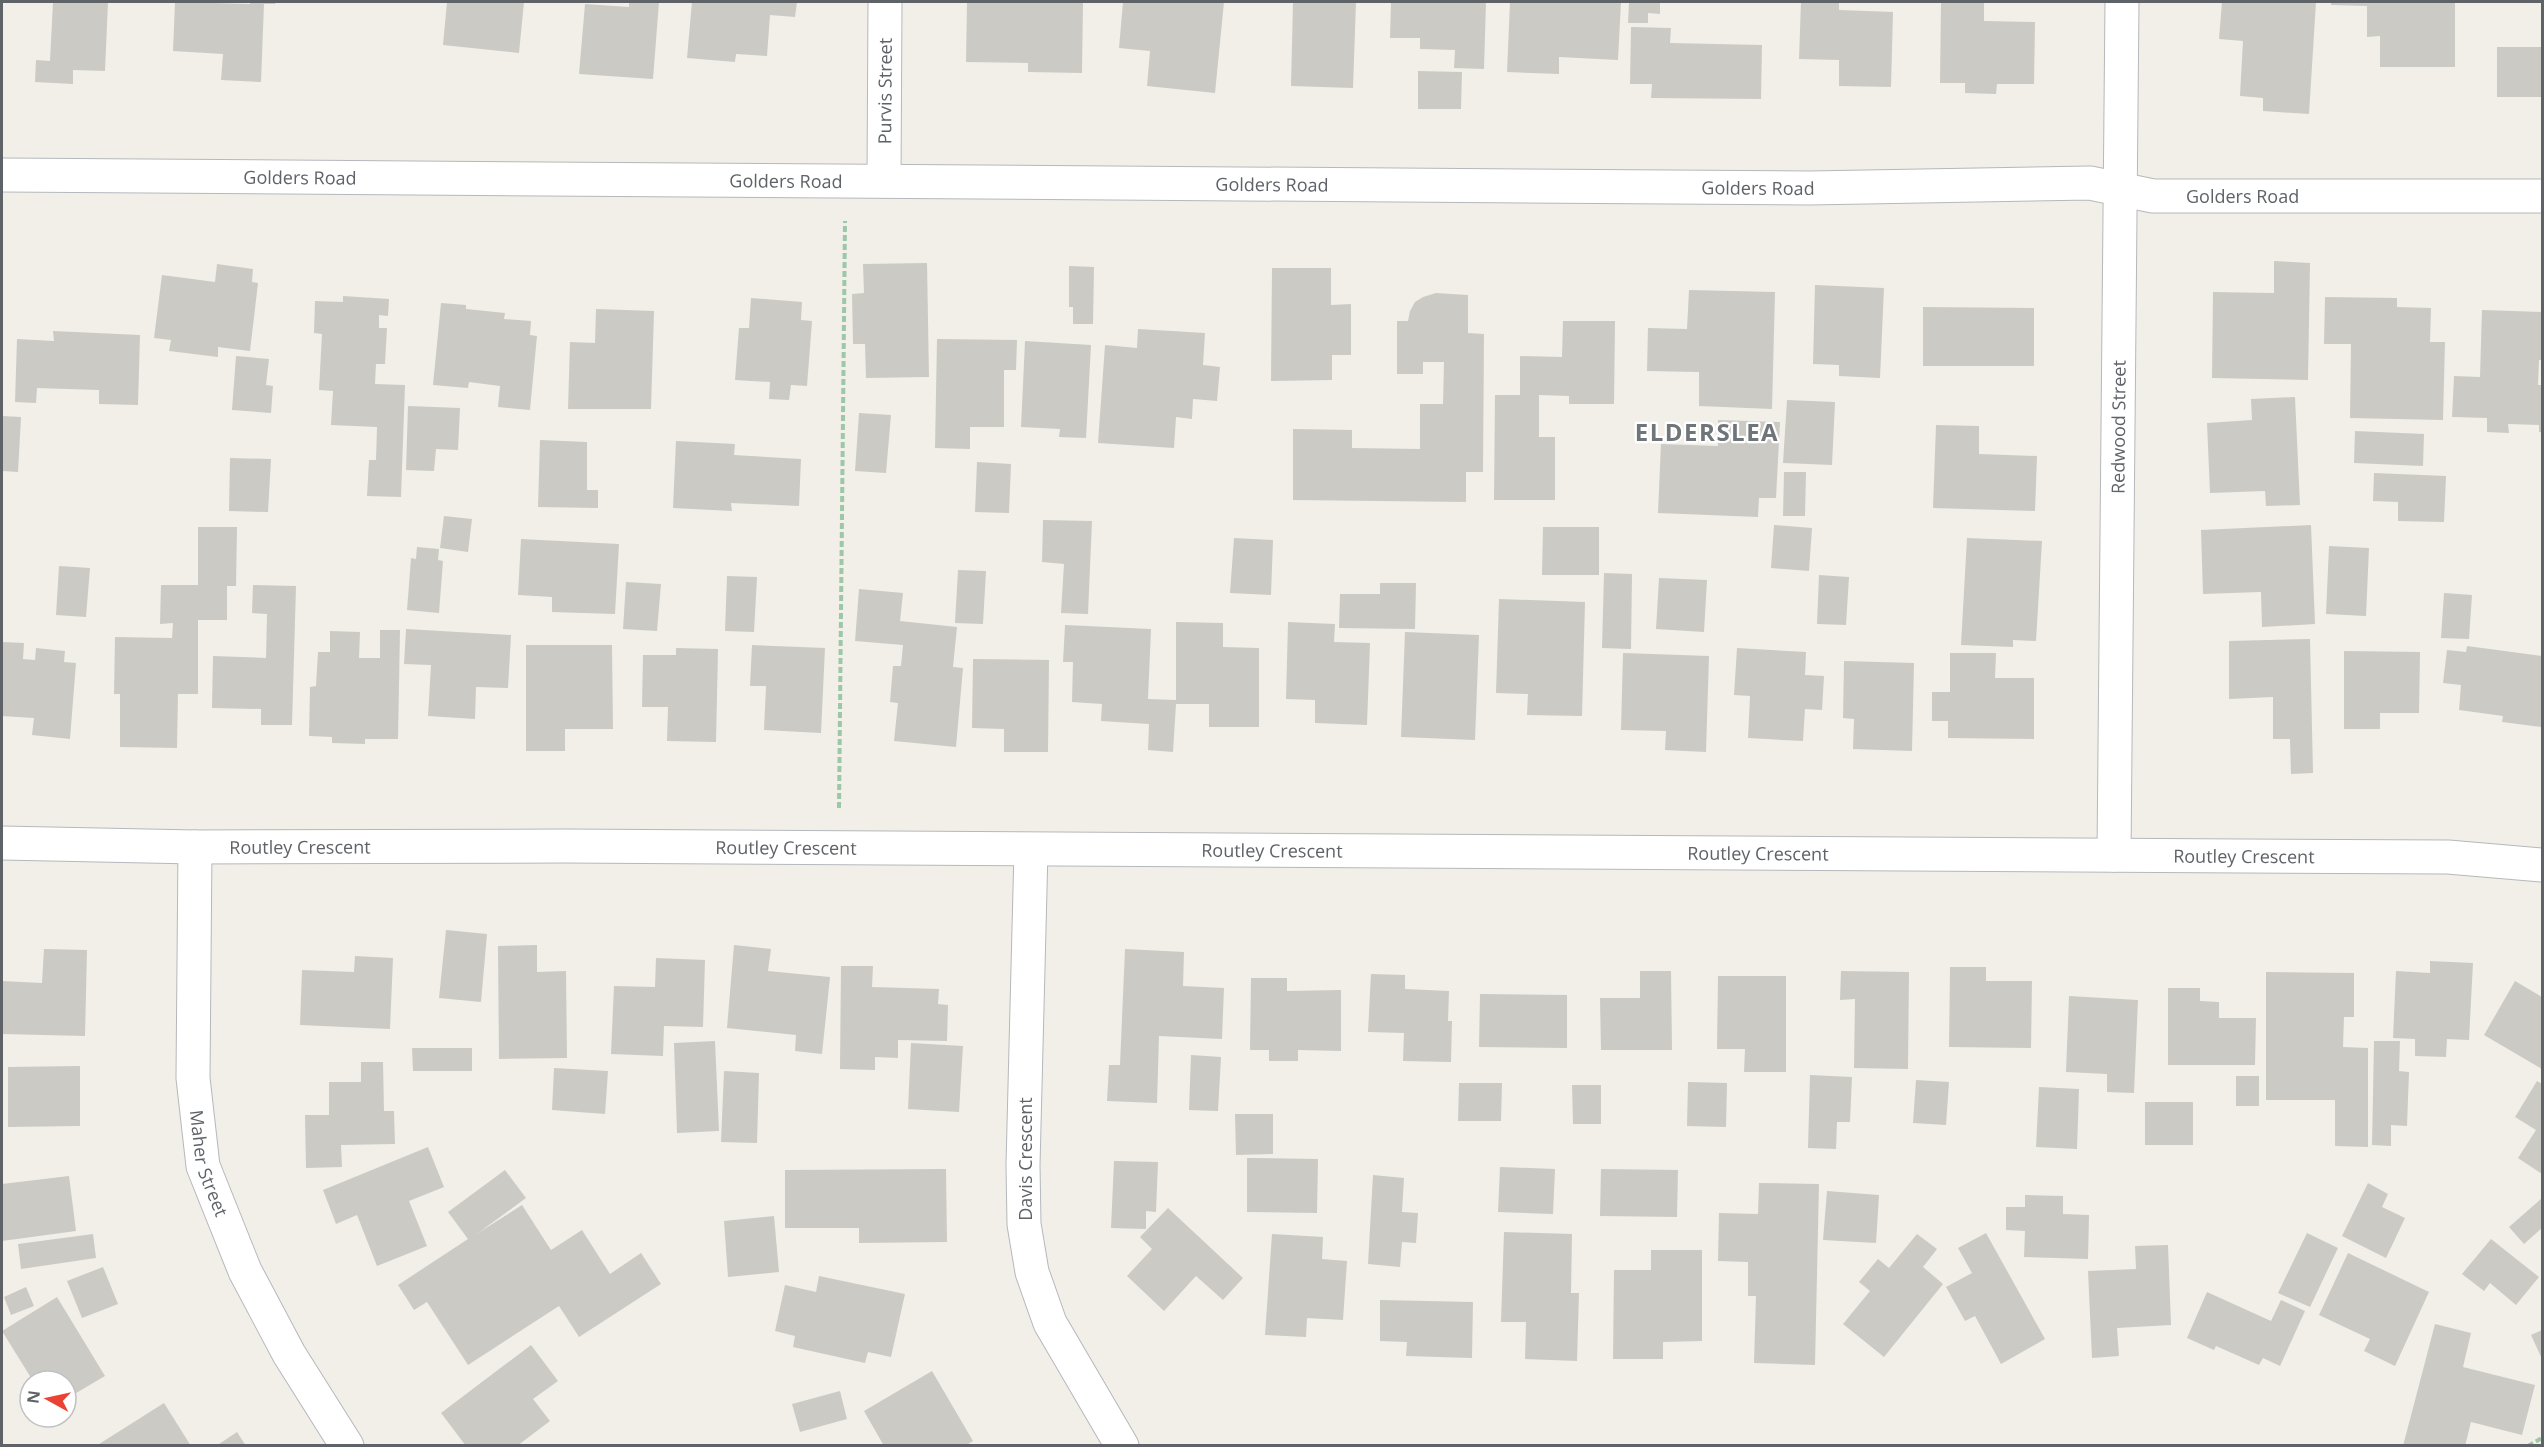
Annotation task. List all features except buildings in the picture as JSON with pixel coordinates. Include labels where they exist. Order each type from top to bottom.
[{"type":"street","name":"Purvis Street","points":[[884,181],[885,2]]},
{"type":"street","name":"Redwood Street","points":[[2114,855],[2122,2]]},
{"type":"street","name":"Golders Road","points":[[2,175],[1785,188],[2090,183],[2153,196],[2542,196]]},
{"type":"street","name":"Routley Crescent","points":[[2,843],[195,847],[838,848],[2448,857],[2542,866]]},
{"type":"street","name":"Maher Street","points":[[195,847],[192,1078],[203,1166],[245,1271],[289,1354],[347,1446]]},
{"type":"street","name":"Davis Crescent","points":[[1032,850],[1023,1165],[1024,1224],[1032,1272],[1050,1323],[1122,1446]]},
{"type":"path","points":[[838,848],[845,180]]},
{"type":"path","points":[[2528,1446],[2542,1438]]},
{"type":"district","name":"ELDERSLEA","points":[[1707,431]]}]
